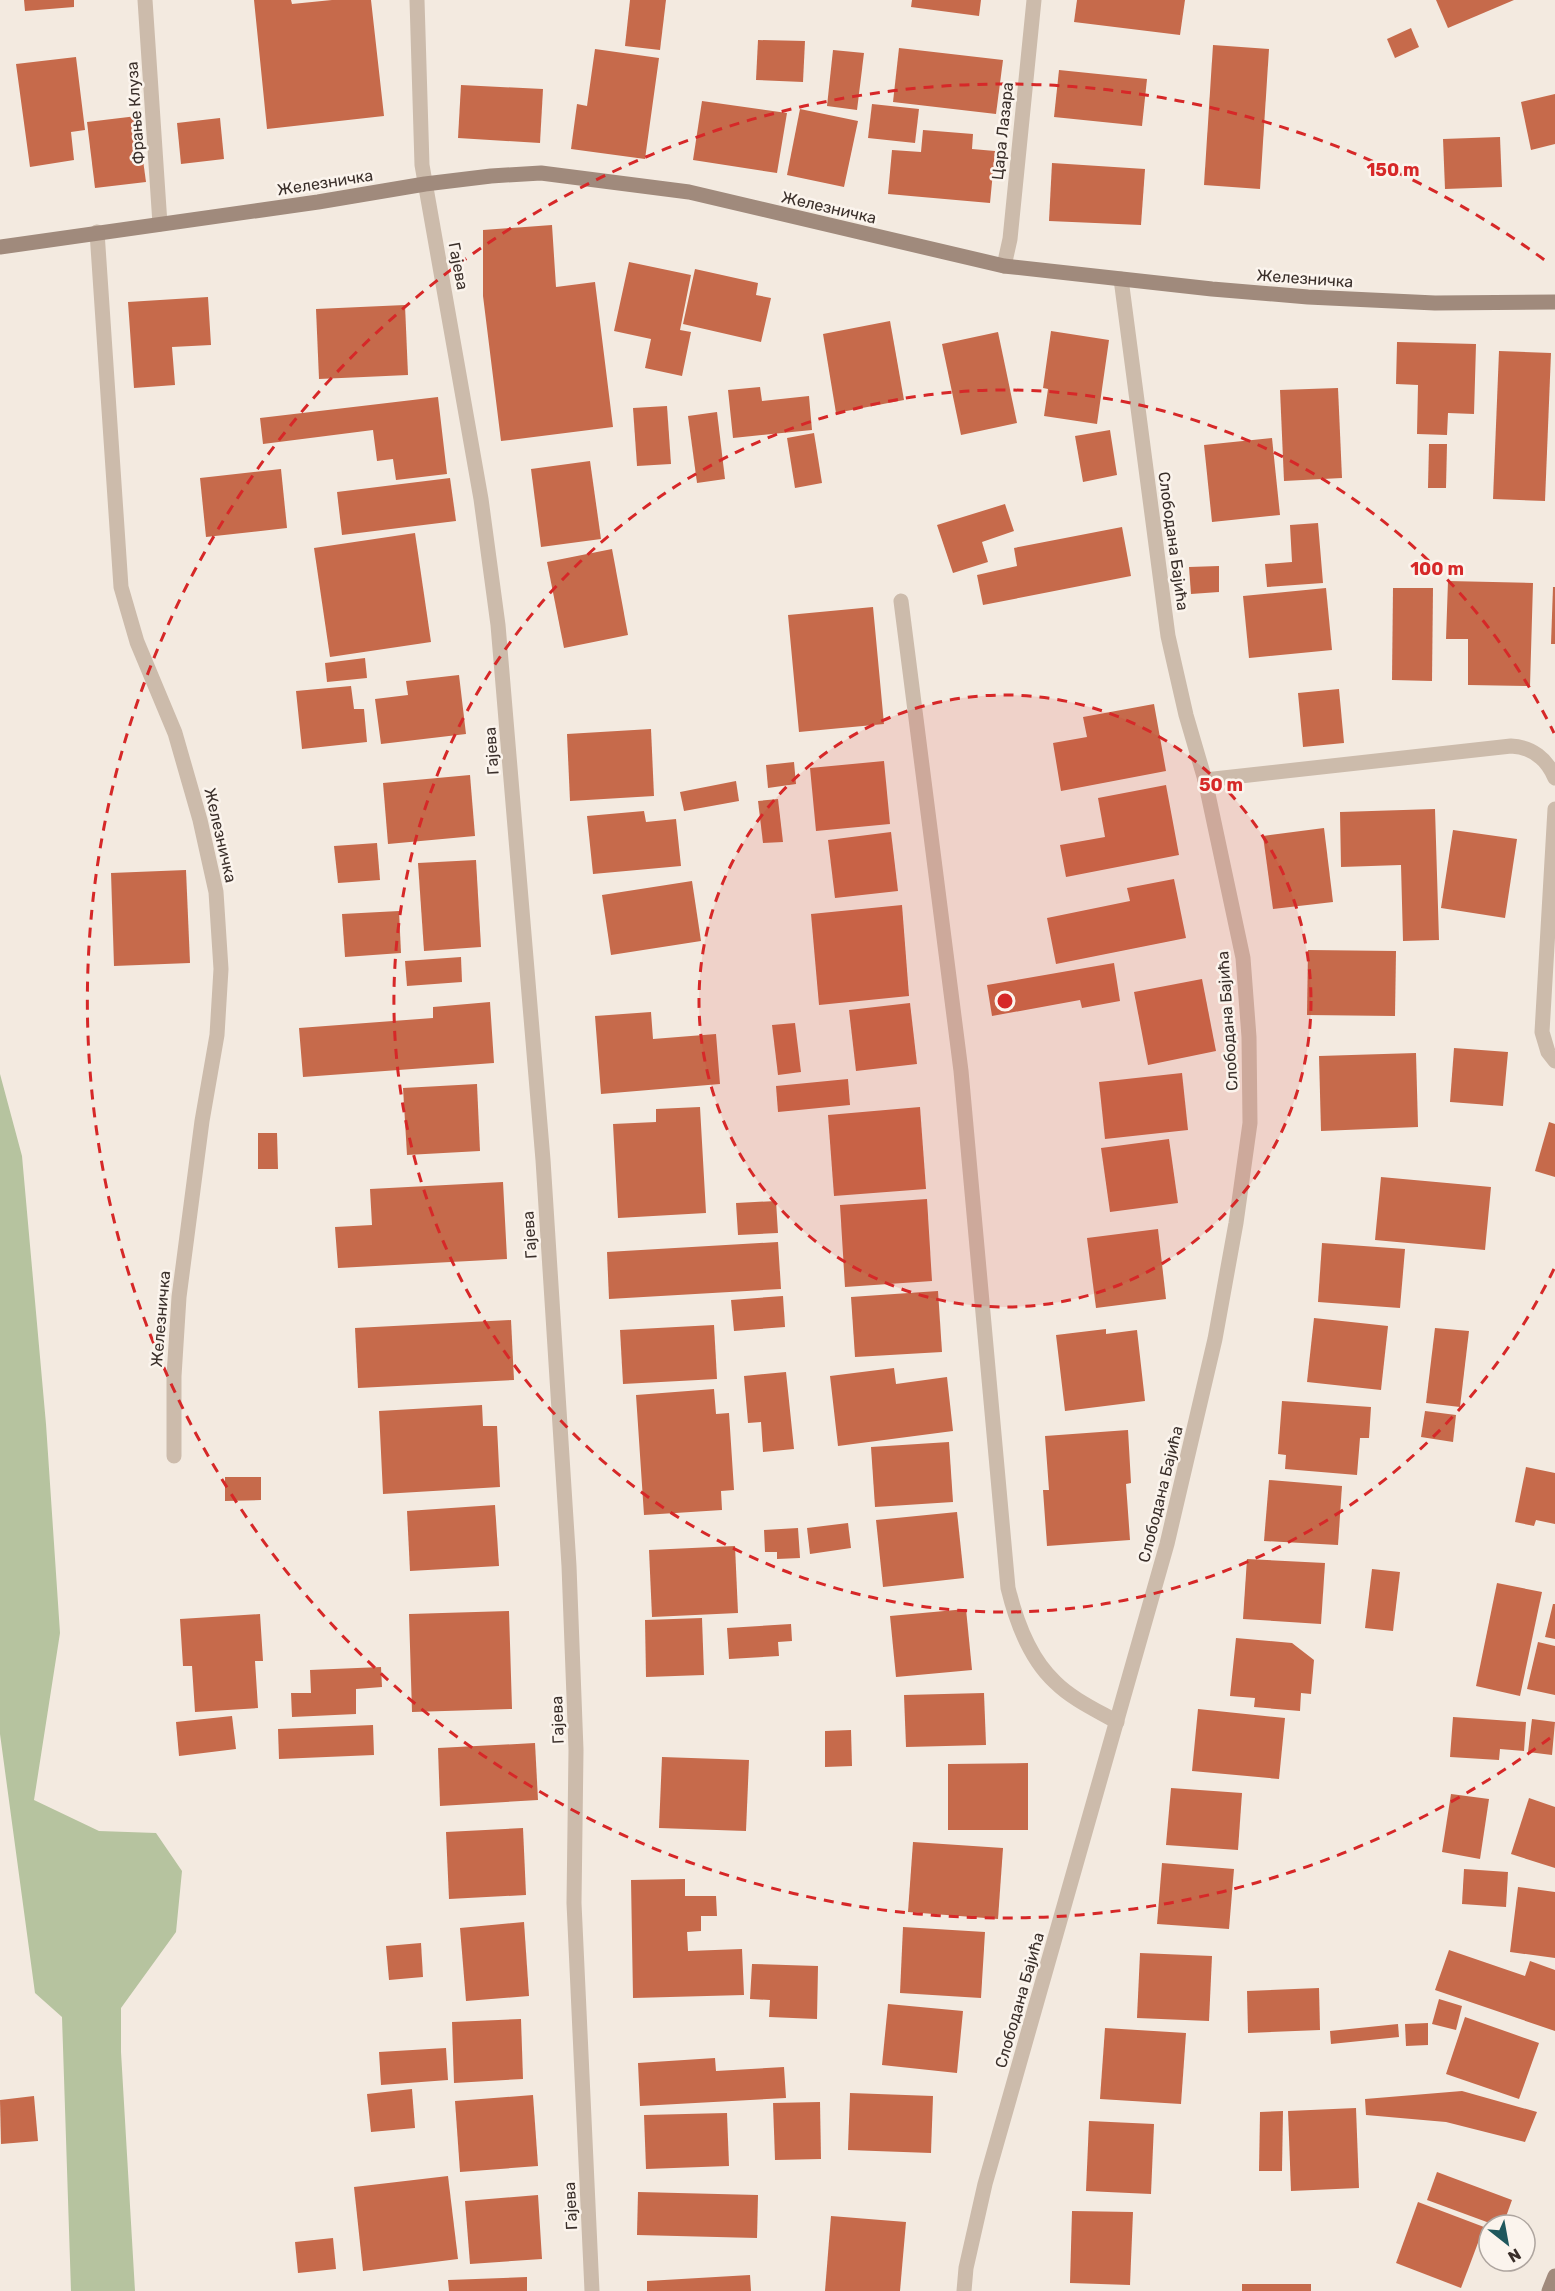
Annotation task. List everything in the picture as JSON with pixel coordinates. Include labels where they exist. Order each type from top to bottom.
[{"type":"street","name":"Фрање Клуза","points":[[145,0],[160,224]]},
{"type":"street","name":"Гајева","points":[[417,0],[422,165],[458,355],[498,625],[532,1029],[569,1566],[576,1750],[574,1902],[592,2291]]},
{"type":"street","name":"Цара Лазара","points":[[1004,266],[1010,239],[1034,0]]},
{"type":"street","name":"Железничка","points":[[1,247],[318,202],[425,184],[541,173],[689,192],[1004,266],[1308,297],[1435,303],[1555,302]]},
{"type":"street","name":"Железничка","points":[[97,232],[121,587],[136,642],[175,733],[200,820],[216,892],[221,969],[218,1035],[202,1121],[179,1298],[174,1376],[174,1456]]},
{"type":"street","name":"Слободана Бајића","points":[[964,2291],[966,2268],[985,2184],[1167,1544],[1215,1339],[1236,1223],[1250,1123],[1249,1037],[1243,958],[1205,780],[1186,715],[1168,636],[1121,279]]},
{"type":"street","points":[[901,601],[961,1071],[1008,1588],[1014,1614],[1039,1663],[1055,1682],[1081,1701],[1117,1722]]},
{"type":"street","points":[[1205,780],[1511,746],[1518,746],[1533,752],[1545,761],[1555,778]]},
{"type":"street","points":[[1555,809],[1542,1032],[1548,1052],[1555,1061]]},
{"type":"street","points":[[1549,2291],[1555,2276]]},
{"type":"green space","points":[[0,1074],[22,1156],[46,1424],[60,1633],[34,1800],[99,1831],[156,1833],[182,1871],[176,1932],[121,2008],[121,2052],[135,2291],[71,2291],[62,2017],[35,1993],[0,1734]]},
{"type":"building","points":[[24,0],[74,0],[74,7],[25,11]]},
{"type":"building","points":[[254,0],[291,0],[292,4],[332,0],[371,0],[384,116],[267,129]]},
{"type":"building","points":[[630,0],[666,0],[660,50],[625,46]]},
{"type":"building","points":[[912,0],[981,0],[979,16],[911,7]]},
{"type":"building","points":[[1077,0],[1185,0],[1180,35],[1074,22]]},
{"type":"building","points":[[1436,0],[1514,0],[1448,28]]},
{"type":"building","points":[[1411,28],[1419,47],[1395,58],[1387,39]]},
{"type":"building","points":[[758,40],[805,41],[803,82],[756,80]]},
{"type":"building","points":[[1213,45],[1269,49],[1260,189],[1204,185]]},
{"type":"building","points":[[899,48],[1003,60],[996,114],[893,102]]},
{"type":"building","points":[[595,49],[659,58],[645,159],[571,149],[577,104],[587,106]]},
{"type":"building","points":[[833,50],[864,53],[857,110],[827,106]]},
{"type":"building","points":[[76,57],[85,130],[71,132],[74,160],[30,167],[16,64]]},
{"type":"building","points":[[1059,70],[1147,79],[1142,126],[1054,117]]},
{"type":"building","points":[[461,85],[543,89],[540,143],[458,138]]},
{"type":"building","points":[[1555,94],[1555,144],[1531,150],[1521,102]]},
{"type":"building","points":[[702,101],[787,113],[777,173],[693,160]]},
{"type":"building","points":[[872,104],[919,109],[915,143],[868,138]]},
{"type":"building","points":[[800,109],[858,121],[844,187],[787,175]]},
{"type":"building","points":[[137,116],[146,182],[95,188],[87,122]]},
{"type":"building","points":[[220,118],[224,159],[181,164],[177,123]]},
{"type":"building","points":[[923,130],[973,134],[972,149],[995,151],[990,203],[888,194],[892,150],[921,152]]},
{"type":"building","points":[[1500,137],[1502,187],[1445,189],[1443,139]]},
{"type":"building","points":[[1052,163],[1145,169],[1141,225],[1049,221]]},
{"type":"building","points":[[552,225],[556,287],[595,282],[613,427],[501,441],[483,296],[483,230]]},
{"type":"building","points":[[629,262],[691,275],[680,330],[691,332],[682,376],[645,368],[651,339],[614,331]]},
{"type":"building","points":[[695,269],[758,283],[756,295],[771,298],[761,342],[683,324]]},
{"type":"building","points":[[208,297],[211,345],[172,347],[175,385],[134,388],[128,302]]},
{"type":"building","points":[[405,305],[408,375],[319,379],[316,309]]},
{"type":"building","points":[[890,321],[904,400],[836,413],[823,334]]},
{"type":"building","points":[[1051,331],[1109,340],[1097,424],[1044,416],[1048,389],[1043,388]]},
{"type":"building","points":[[998,332],[1017,423],[961,435],[942,344]]},
{"type":"building","points":[[1397,342],[1476,344],[1474,414],[1448,413],[1447,435],[1417,434],[1418,385],[1396,384]]},
{"type":"building","points":[[1499,351],[1551,353],[1545,501],[1493,499]]},
{"type":"building","points":[[760,387],[762,401],[809,396],[812,430],[733,438],[728,390]]},
{"type":"building","points":[[1338,388],[1342,478],[1284,481],[1280,390]]},
{"type":"building","points":[[438,397],[447,474],[396,480],[393,459],[377,461],[373,430],[263,444],[260,418]]},
{"type":"building","points":[[667,406],[671,464],[637,466],[633,408]]},
{"type":"building","points":[[717,412],[725,479],[697,483],[688,416]]},
{"type":"building","points":[[1110,430],[1117,475],[1083,482],[1075,436]]},
{"type":"building","points":[[814,433],[822,483],[795,488],[787,438]]},
{"type":"building","points":[[1272,438],[1280,515],[1212,522],[1204,445]]},
{"type":"building","points":[[1429,444],[1447,444],[1446,488],[1428,488]]},
{"type":"building","points":[[590,461],[601,539],[541,547],[531,469]]},
{"type":"building","points":[[281,469],[287,528],[206,537],[200,478]]},
{"type":"building","points":[[450,478],[456,521],[342,535],[337,492]]},
{"type":"building","points":[[1005,504],[1014,531],[982,542],[988,562],[953,573],[937,525]]},
{"type":"building","points":[[1318,523],[1323,583],[1267,587],[1265,564],[1292,562],[1290,525]]},
{"type":"building","points":[[1122,527],[1131,576],[983,605],[977,575],[1017,566],[1014,548]]},
{"type":"building","points":[[415,533],[431,642],[330,657],[314,548]]},
{"type":"building","points":[[612,549],[628,635],[564,648],[547,562]]},
{"type":"building","points":[[1219,566],[1219,592],[1191,594],[1189,567]]},
{"type":"building","points":[[1448,581],[1533,583],[1530,686],[1468,685],[1468,639],[1446,639]]},
{"type":"building","points":[[1553,587],[1555,587],[1555,644],[1551,644]]},
{"type":"building","points":[[1326,588],[1332,650],[1249,658],[1243,596]]},
{"type":"building","points":[[1393,588],[1433,588],[1432,681],[1392,680]]},
{"type":"building","points":[[873,607],[884,724],[799,732],[788,615]]},
{"type":"building","points":[[365,658],[367,678],[327,682],[325,663]]},
{"type":"building","points":[[459,675],[466,734],[381,744],[375,699],[408,695],[406,681]]},
{"type":"building","points":[[351,686],[354,709],[364,709],[367,742],[302,749],[296,691]]},
{"type":"building","points":[[1339,689],[1344,743],[1303,747],[1298,693]]},
{"type":"building","points":[[1154,704],[1166,771],[1061,791],[1053,743],[1087,737],[1083,717]]},
{"type":"building","points":[[651,729],[654,796],[570,801],[567,734]]},
{"type":"building","points":[[884,761],[890,824],[816,831],[810,768]]},
{"type":"building","points":[[794,762],[796,784],[768,788],[766,765]]},
{"type":"building","points":[[470,775],[475,836],[388,844],[383,783]]},
{"type":"building","points":[[736,781],[739,801],[684,811],[680,792]]},
{"type":"building","points":[[1166,785],[1179,855],[1066,877],[1060,845],[1105,837],[1098,798]]},
{"type":"building","points":[[778,799],[783,842],[763,843],[758,801]]},
{"type":"building","points":[[1435,809],[1439,940],[1403,941],[1401,865],[1341,867],[1340,812]]},
{"type":"building","points":[[644,811],[646,822],[676,819],[681,866],[593,874],[587,816]]},
{"type":"building","points":[[1324,828],[1333,902],[1273,909],[1263,836]]},
{"type":"building","points":[[1453,830],[1517,839],[1505,918],[1441,908]]},
{"type":"building","points":[[891,832],[898,891],[835,898],[828,840]]},
{"type":"building","points":[[377,843],[380,880],[338,883],[334,846]]},
{"type":"building","points":[[476,860],[481,947],[424,951],[418,863]]},
{"type":"building","points":[[186,870],[190,963],[114,966],[111,873]]},
{"type":"building","points":[[1174,879],[1186,938],[1056,964],[1047,918],[1130,901],[1127,888]]},
{"type":"building","points":[[692,881],[701,941],[611,955],[602,895]]},
{"type":"building","points":[[902,905],[909,996],[819,1005],[811,914]]},
{"type":"building","points":[[399,911],[401,953],[345,957],[342,914]]},
{"type":"building","points":[[1308,950],[1396,951],[1395,1016],[1307,1015]]},
{"type":"building","points":[[461,957],[462,982],[407,986],[405,961]]},
{"type":"building","points":[[1114,963],[1120,1001],[1082,1008],[1080,1000],[992,1016],[987,985]]},
{"type":"building","points":[[1202,979],[1216,1051],[1148,1065],[1134,992]]},
{"type":"building","points":[[490,1002],[494,1063],[303,1077],[299,1028],[433,1018],[433,1007]]},
{"type":"building","points":[[910,1003],[917,1064],[856,1071],[849,1010]]},
{"type":"building","points":[[651,1012],[653,1039],[716,1034],[720,1084],[601,1094],[595,1016]]},
{"type":"building","points":[[795,1023],[801,1072],[778,1075],[772,1025]]},
{"type":"building","points":[[1454,1048],[1508,1052],[1503,1106],[1450,1102]]},
{"type":"building","points":[[1416,1053],[1418,1127],[1321,1131],[1319,1056]]},
{"type":"building","points":[[1182,1073],[1188,1130],[1105,1139],[1099,1082]]},
{"type":"building","points":[[848,1079],[850,1105],[778,1112],[776,1086]]},
{"type":"building","points":[[477,1084],[480,1151],[407,1155],[403,1088]]},
{"type":"building","points":[[700,1107],[706,1213],[618,1218],[613,1124],[656,1122],[656,1109]]},
{"type":"building","points":[[920,1107],[926,1189],[834,1196],[828,1115]]},
{"type":"building","points":[[1549,1122],[1555,1124],[1555,1177],[1535,1171]]},
{"type":"building","points":[[258,1133],[277,1133],[278,1169],[258,1169]]},
{"type":"building","points":[[1169,1139],[1178,1203],[1110,1212],[1101,1148]]},
{"type":"building","points":[[1381,1177],[1491,1187],[1485,1250],[1375,1240]]},
{"type":"building","points":[[503,1182],[507,1259],[338,1268],[335,1227],[372,1225],[370,1189]]},
{"type":"building","points":[[927,1199],[932,1281],[845,1287],[840,1205]]},
{"type":"building","points":[[776,1201],[778,1233],[738,1235],[736,1203]]},
{"type":"building","points":[[1158,1229],[1166,1299],[1096,1308],[1087,1238]]},
{"type":"building","points":[[778,1242],[781,1289],[609,1299],[607,1252]]},
{"type":"building","points":[[1322,1243],[1405,1249],[1400,1308],[1318,1302]]},
{"type":"building","points":[[938,1291],[942,1352],[855,1357],[851,1297]]},
{"type":"building","points":[[783,1296],[785,1327],[734,1331],[731,1300]]},
{"type":"building","points":[[1314,1318],[1388,1326],[1381,1390],[1307,1382]]},
{"type":"building","points":[[511,1320],[514,1380],[358,1388],[355,1328]]},
{"type":"building","points":[[714,1325],[717,1379],[623,1384],[620,1330]]},
{"type":"building","points":[[1435,1328],[1469,1331],[1460,1407],[1426,1403]]},
{"type":"building","points":[[1106,1329],[1106,1334],[1137,1330],[1145,1401],[1065,1411],[1056,1335]]},
{"type":"building","points":[[894,1368],[896,1384],[947,1377],[953,1431],[838,1446],[830,1376]]},
{"type":"building","points":[[786,1372],[794,1449],[763,1452],[761,1422],[748,1423],[744,1376]]},
{"type":"building","points":[[714,1389],[716,1414],[729,1413],[734,1490],[721,1491],[722,1510],[644,1515],[636,1395]]},
{"type":"building","points":[[1282,1401],[1371,1407],[1369,1438],[1360,1438],[1357,1475],[1285,1469],[1286,1455],[1278,1454]]},
{"type":"building","points":[[482,1405],[483,1426],[497,1426],[500,1487],[383,1494],[379,1411]]},
{"type":"building","points":[[1425,1411],[1456,1415],[1453,1442],[1421,1437]]},
{"type":"building","points":[[1128,1430],[1131,1483],[1126,1484],[1130,1540],[1047,1546],[1043,1490],[1049,1490],[1045,1436]]},
{"type":"building","points":[[949,1442],[953,1502],[875,1507],[871,1447]]},
{"type":"building","points":[[1526,1467],[1555,1473],[1555,1524],[1536,1520],[1534,1526],[1515,1522]]},
{"type":"building","points":[[225,1477],[261,1477],[261,1500],[225,1501]]},
{"type":"building","points":[[1269,1480],[1342,1486],[1338,1545],[1264,1541]]},
{"type":"building","points":[[495,1505],[499,1566],[410,1571],[407,1511]]},
{"type":"building","points":[[957,1512],[964,1578],[883,1587],[876,1520]]},
{"type":"building","points":[[848,1523],[851,1548],[810,1554],[807,1528]]},
{"type":"building","points":[[798,1528],[800,1558],[777,1559],[777,1552],[765,1552],[764,1530]]},
{"type":"building","points":[[735,1546],[738,1613],[652,1617],[649,1550]]},
{"type":"building","points":[[1247,1559],[1325,1563],[1321,1624],[1243,1619]]},
{"type":"building","points":[[1372,1569],[1400,1572],[1393,1631],[1365,1628]]},
{"type":"building","points":[[1497,1583],[1542,1592],[1520,1696],[1476,1686]]},
{"type":"building","points":[[1553,1604],[1555,1604],[1555,1639],[1545,1637]]},
{"type":"building","points":[[966,1609],[972,1670],[896,1677],[890,1616]]},
{"type":"building","points":[[509,1611],[512,1709],[412,1712],[409,1614]]},
{"type":"building","points":[[260,1614],[263,1661],[255,1661],[258,1708],[195,1712],[192,1666],[183,1666],[180,1619]]},
{"type":"building","points":[[702,1618],[704,1675],[646,1677],[645,1620]]},
{"type":"building","points":[[791,1624],[792,1641],[778,1642],[779,1656],[729,1659],[727,1628]]},
{"type":"building","points":[[1236,1638],[1292,1643],[1314,1660],[1311,1694],[1301,1693],[1300,1711],[1254,1707],[1255,1698],[1230,1696]]},
{"type":"building","points":[[1538,1642],[1555,1646],[1555,1695],[1527,1689]]},
{"type":"building","points":[[381,1667],[382,1687],[356,1689],[356,1714],[292,1717],[291,1693],[311,1693],[310,1670]]},
{"type":"building","points":[[984,1693],[986,1745],[906,1747],[904,1695]]},
{"type":"building","points":[[1198,1709],[1285,1718],[1279,1779],[1192,1771]]},
{"type":"building","points":[[232,1716],[236,1749],[179,1756],[176,1722]]},
{"type":"building","points":[[1453,1717],[1526,1722],[1524,1751],[1500,1749],[1499,1760],[1450,1757]]},
{"type":"building","points":[[1532,1719],[1555,1722],[1552,1755],[1528,1752]]},
{"type":"building","points":[[373,1725],[374,1755],[279,1759],[278,1729]]},
{"type":"building","points":[[851,1730],[852,1766],[825,1767],[825,1731]]},
{"type":"building","points":[[535,1743],[538,1800],[440,1806],[438,1748]]},
{"type":"building","points":[[662,1757],[749,1760],[746,1831],[659,1828]]},
{"type":"building","points":[[1028,1763],[1028,1830],[948,1830],[948,1764]]},
{"type":"building","points":[[1171,1788],[1242,1793],[1238,1850],[1166,1845]]},
{"type":"building","points":[[1451,1794],[1489,1799],[1480,1859],[1442,1852]]},
{"type":"building","points":[[1529,1798],[1555,1807],[1555,1868],[1511,1854]]},
{"type":"building","points":[[523,1828],[526,1895],[449,1899],[446,1832]]},
{"type":"building","points":[[913,1842],[1003,1848],[998,1919],[908,1912]]},
{"type":"building","points":[[1162,1863],[1234,1869],[1229,1929],[1157,1924]]},
{"type":"building","points":[[1464,1869],[1508,1872],[1506,1907],[1462,1904]]},
{"type":"building","points":[[685,1879],[685,1896],[716,1896],[717,1916],[701,1916],[701,1931],[687,1932],[688,1951],[742,1949],[744,1995],[633,1998],[631,1880]]},
{"type":"building","points":[[1518,1887],[1555,1892],[1555,1958],[1510,1952]]},
{"type":"building","points":[[524,1922],[529,1996],[466,2001],[460,1928]]},
{"type":"building","points":[[903,1927],[985,1932],[981,1998],[900,1993]]},
{"type":"building","points":[[421,1943],[423,1977],[389,1980],[386,1946]]},
{"type":"building","points":[[1449,1950],[1525,1976],[1530,1961],[1555,1970],[1555,2031],[1435,1990]]},
{"type":"building","points":[[1140,1953],[1212,1956],[1209,2021],[1137,2018]]},
{"type":"building","points":[[752,1964],[818,1966],[817,2019],[769,2017],[770,2000],[750,1999]]},
{"type":"building","points":[[1319,1988],[1320,2030],[1248,2033],[1247,1991]]},
{"type":"building","points":[[1439,1999],[1462,2006],[1456,2030],[1432,2024]]},
{"type":"building","points":[[888,2004],[963,2011],[957,2073],[882,2065]]},
{"type":"building","points":[[1465,2017],[1539,2043],[1519,2099],[1446,2074]]},
{"type":"building","points":[[521,2019],[523,2079],[454,2083],[452,2022]]},
{"type":"building","points":[[1428,2023],[1428,2045],[1406,2046],[1405,2024]]},
{"type":"building","points":[[1398,2024],[1399,2037],[1331,2044],[1330,2031]]},
{"type":"building","points":[[1105,2028],[1186,2033],[1181,2104],[1100,2099]]},
{"type":"building","points":[[446,2048],[448,2080],[381,2085],[379,2052]]},
{"type":"building","points":[[715,2058],[716,2071],[784,2067],[786,2098],[640,2106],[638,2063]]},
{"type":"building","points":[[412,2089],[415,2128],[371,2132],[367,2094]]},
{"type":"building","points":[[1462,2091],[1537,2112],[1525,2142],[1446,2122],[1366,2115],[1365,2099]]},
{"type":"building","points":[[850,2093],[933,2096],[931,2153],[848,2150]]},
{"type":"building","points":[[533,2095],[538,2166],[460,2172],[455,2101]]},
{"type":"building","points":[[34,2096],[38,2141],[1,2144],[0,2100]]},
{"type":"building","points":[[820,2102],[821,2159],[775,2160],[773,2103]]},
{"type":"building","points":[[1356,2108],[1359,2188],[1291,2191],[1288,2111]]},
{"type":"building","points":[[1283,2111],[1282,2171],[1259,2171],[1260,2112]]},
{"type":"building","points":[[727,2113],[729,2166],[646,2169],[644,2115]]},
{"type":"building","points":[[1089,2121],[1154,2124],[1151,2194],[1086,2191]]},
{"type":"building","points":[[1437,2172],[1512,2200],[1507,2213],[1477,2213],[1477,2218],[1427,2200]]},
{"type":"building","points":[[448,2176],[458,2259],[363,2271],[354,2187]]},
{"type":"building","points":[[638,2192],[758,2195],[757,2238],[637,2235]]},
{"type":"building","points":[[538,2195],[542,2259],[470,2264],[465,2201]]},
{"type":"building","points":[[1418,2202],[1477,2224],[1477,2246],[1461,2288],[1396,2263]]},
{"type":"building","points":[[1072,2211],[1133,2212],[1130,2285],[1070,2283]]},
{"type":"building","points":[[831,2216],[906,2222],[900,2291],[825,2291]]},
{"type":"building","points":[[333,2238],[336,2269],[298,2273],[295,2242]]},
{"type":"building","points":[[750,2275],[751,2291],[647,2291],[647,2281]]},
{"type":"building","points":[[527,2277],[527,2291],[449,2291],[448,2280]]},
{"type":"building","points":[[1242,2284],[1311,2284],[1311,2291],[1242,2291]]}]
